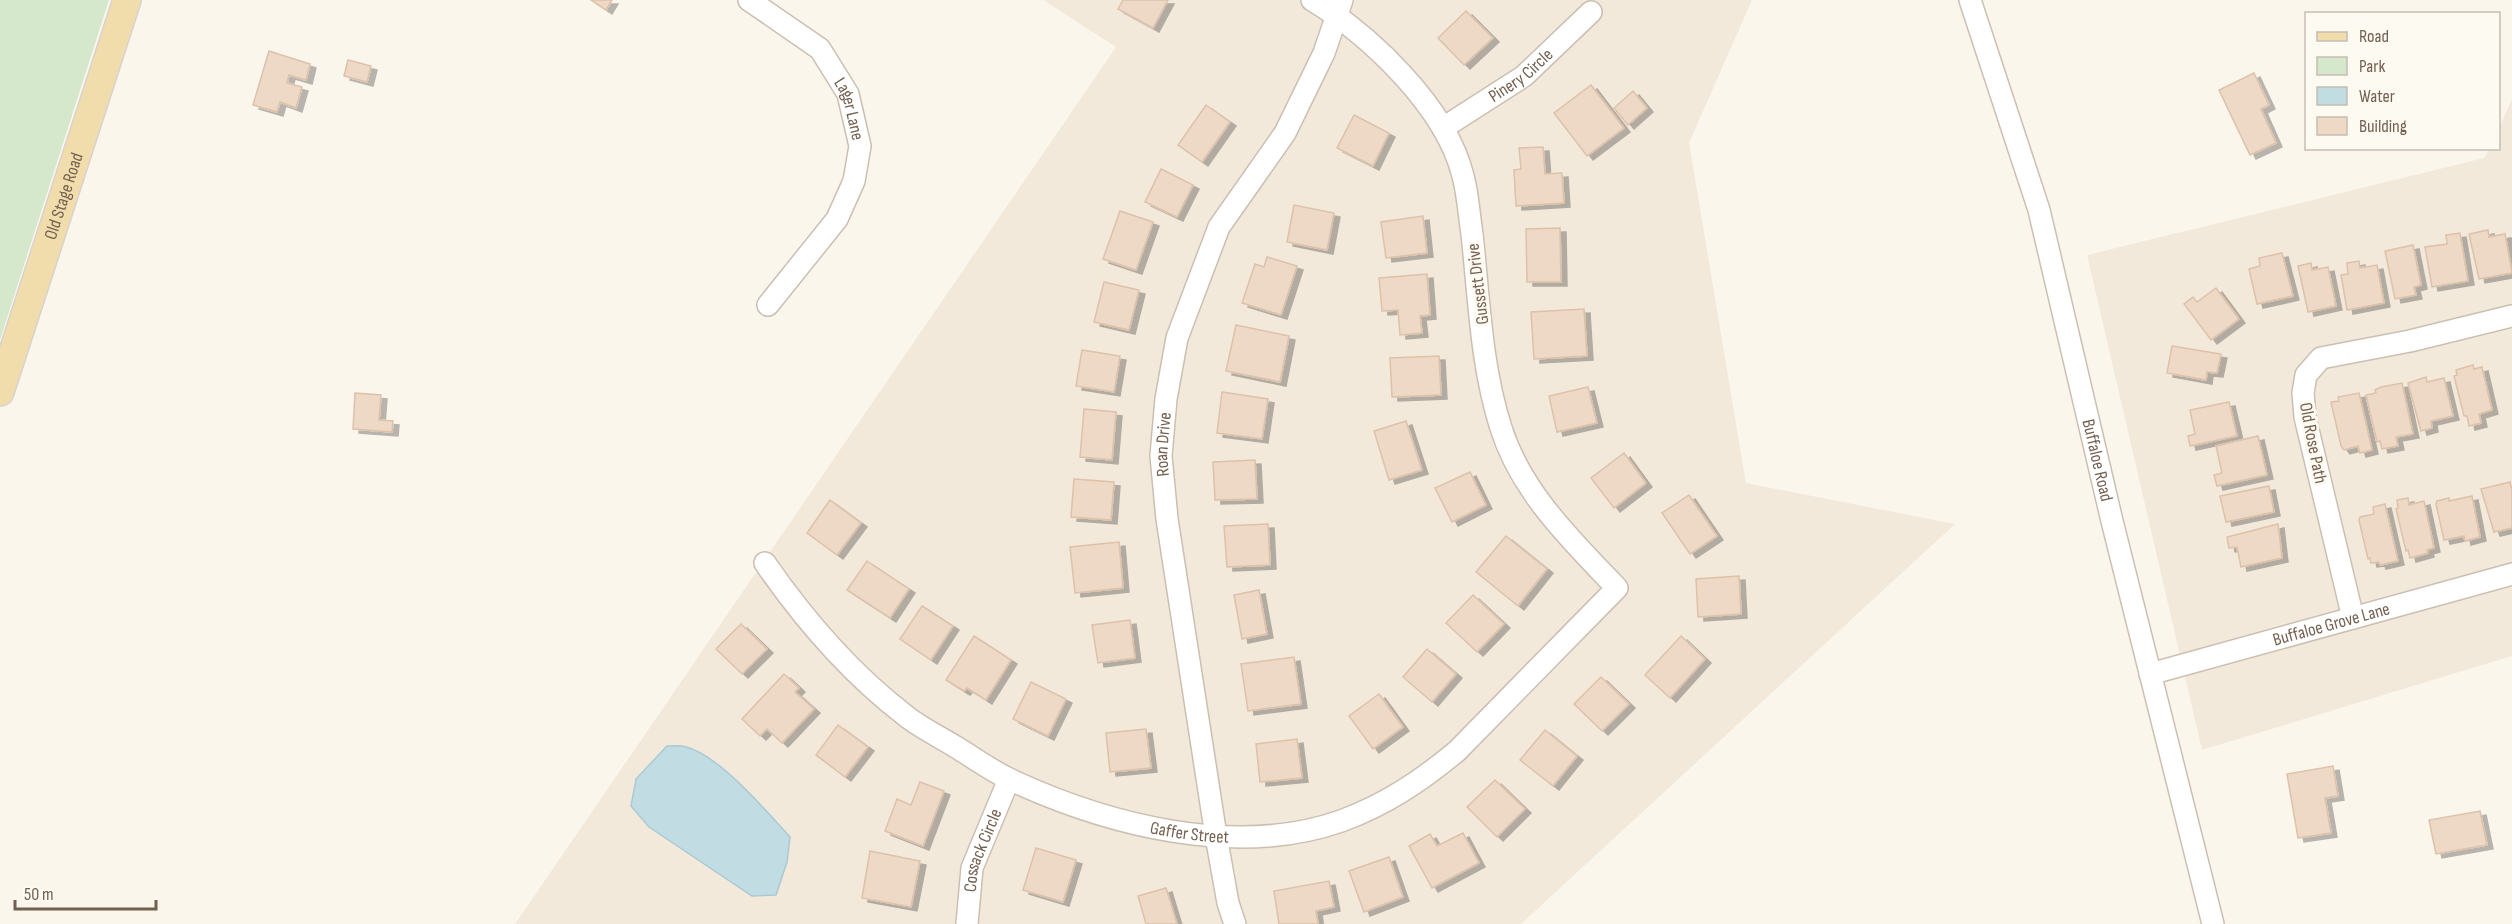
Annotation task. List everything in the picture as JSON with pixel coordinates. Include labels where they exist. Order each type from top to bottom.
[{"type":"main road","name":"Old Stage Road","points":[[0,392],[127,0]]},
{"type":"street","name":"Lager Lane","points":[[749,0],[820,49],[848,94],[860,146],[854,181],[837,219],[768,305]]},
{"type":"street","name":"Gussett Drive","points":[[1312,0],[1339,8],[1396,67],[1443,128],[1463,175],[1490,389],[1501,430],[1517,465],[1550,517],[1617,588]]},
{"type":"street","name":"Buffaloe Road","points":[[1970,0],[2039,210],[2112,521],[2213,924]]},
{"type":"street","name":"Roan Drive","points":[[1235,924],[1228,903],[1216,836],[1167,519],[1161,456],[1166,399],[1178,338],[1219,227],[1285,133],[1324,53],[1339,8]]},
{"type":"street","name":"Pinery Circle","points":[[1443,128],[1524,76],[1591,12]]},
{"type":"street","name":"Old Rose Path","points":[[2353,618],[2305,417],[2303,393],[2306,375],[2321,358],[2410,341],[2512,316]]},
{"type":"street","name":"Gaffer Street","points":[[765,563],[817,633],[861,678],[907,717],[1010,779],[1098,814],[1155,827],[1238,839],[1316,828],[1339,822],[1395,797],[1428,775],[1457,751],[1617,588]]},
{"type":"street","name":"Buffaloe Grove Lane","points":[[2150,674],[2512,574]]},
{"type":"street","name":"Cossack Circle","points":[[967,924],[972,868],[1010,779]]},
{"type":"shaded area","points":[[1043,0],[1752,0],[1689,143],[1746,483],[1955,524],[1521,924],[515,924],[1116,47]]},
{"type":"shaded area","points":[[2512,99],[2512,656],[2202,750],[2087,255],[2484,158],[2488,150],[2500,150],[2500,126]]},
{"type":"green space","points":[[0,0],[109,0],[0,340]]},
{"type":"water","points":[[667,746],[686,747],[713,761],[742,786],[790,837],[787,862],[776,895],[752,896],[649,827],[631,806],[636,779]]},
{"type":"building","points":[[591,0],[612,0],[606,10]]},
{"type":"building","points":[[1123,0],[1168,0],[1153,28],[1118,9]]},
{"type":"building","points":[[1466,11],[1493,38],[1464,65],[1438,38]]},
{"type":"building","points":[[269,51],[310,64],[306,80],[289,75],[287,83],[302,87],[296,108],[280,102],[277,112],[253,105]]},
{"type":"building","points":[[348,60],[371,66],[367,82],[344,76]]},
{"type":"building","points":[[2254,73],[2269,105],[2261,109],[2276,143],[2250,155],[2219,90]]},
{"type":"building","points":[[1591,85],[1624,128],[1587,156],[1554,113]]},
{"type":"building","points":[[1633,91],[1647,108],[1628,125],[1614,108]]},
{"type":"building","points":[[1206,105],[1230,122],[1202,162],[1178,145]]},
{"type":"building","points":[[1354,115],[1389,133],[1373,166],[1337,148]]},
{"type":"building","points":[[1543,147],[1545,174],[1562,173],[1564,203],[1516,206],[1514,170],[1521,169],[1519,148]]},
{"type":"building","points":[[1161,169],[1193,185],[1177,217],[1145,202]]},
{"type":"building","points":[[1294,205],[1334,213],[1327,250],[1287,242]]},
{"type":"building","points":[[1120,211],[1153,222],[1136,270],[1103,259]]},
{"type":"building","points":[[1423,216],[1427,253],[1386,258],[1381,222]]},
{"type":"building","points":[[1560,228],[1561,282],[1527,282],[1526,229]]},
{"type":"building","points":[[2488,230],[2489,237],[2505,234],[2512,273],[2479,279],[2469,234]]},
{"type":"building","points":[[2460,233],[2468,281],[2432,287],[2425,247],[2447,244],[2446,235]]},
{"type":"building","points":[[2413,245],[2421,285],[2414,287],[2416,295],[2395,299],[2385,251]]},
{"type":"building","points":[[2282,253],[2293,296],[2257,304],[2249,269],[2260,266],[2259,258]]},
{"type":"building","points":[[1267,257],[1297,266],[1281,315],[1242,303],[1255,264],[1264,267]]},
{"type":"building","points":[[2359,261],[2360,268],[2377,265],[2384,303],[2347,310],[2341,275],[2348,274],[2347,263]]},
{"type":"building","points":[[2311,263],[2312,270],[2328,267],[2336,306],[2308,312],[2298,266]]},
{"type":"building","points":[[1427,274],[1430,315],[1420,316],[1422,333],[1400,335],[1398,310],[1382,311],[1379,278]]},
{"type":"building","points":[[1104,282],[1139,290],[1129,330],[1094,322]]},
{"type":"building","points":[[2216,288],[2239,319],[2211,340],[2184,304],[2193,297],[2197,302]]},
{"type":"building","points":[[1584,309],[1587,356],[1534,359],[1531,312]]},
{"type":"building","points":[[1236,325],[1289,336],[1280,382],[1226,371]]},
{"type":"building","points":[[2172,346],[2221,354],[2217,373],[2207,372],[2206,380],[2167,373]]},
{"type":"building","points":[[1082,350],[1120,356],[1114,392],[1076,386]]},
{"type":"building","points":[[1439,356],[1441,395],[1392,397],[1390,358]]},
{"type":"building","points":[[2473,365],[2474,369],[2482,367],[2492,410],[2479,414],[2481,423],[2469,426],[2467,416],[2464,416],[2454,376],[2457,375],[2456,370]]},
{"type":"building","points":[[2426,377],[2427,382],[2444,378],[2453,416],[2431,421],[2432,428],[2421,431],[2408,383]]},
{"type":"building","points":[[2402,383],[2413,434],[2396,437],[2398,446],[2382,449],[2380,441],[2377,442],[2366,395],[2376,393],[2375,390],[2381,387]]},
{"type":"building","points":[[1588,387],[1597,423],[1557,432],[1549,396]]},
{"type":"building","points":[[1222,392],[1268,399],[1262,439],[1217,433]]},
{"type":"building","points":[[355,393],[381,395],[379,420],[393,421],[392,432],[353,429]]},
{"type":"building","points":[[2359,393],[2372,450],[2360,453],[2358,446],[2344,450],[2341,446],[2331,402],[2339,401],[2338,397]]},
{"type":"building","points":[[2229,402],[2237,436],[2190,446],[2188,436],[2195,434],[2190,410]]},
{"type":"building","points":[[1084,409],[1116,412],[1112,460],[1080,457]]},
{"type":"building","points":[[1406,421],[1422,470],[1389,480],[1374,431]]},
{"type":"building","points":[[2258,436],[2267,475],[2217,486],[2214,475],[2222,473],[2216,446]]},
{"type":"building","points":[[1624,453],[1646,483],[1614,508],[1591,478]]},
{"type":"building","points":[[1255,460],[1257,499],[1215,500],[1213,462]]},
{"type":"building","points":[[1470,472],[1486,505],[1452,522],[1435,488]]},
{"type":"building","points":[[1074,479],[1114,482],[1111,520],[1071,517]]},
{"type":"building","points":[[2510,482],[2512,528],[2494,532],[2481,489]]},
{"type":"building","points":[[2269,486],[2274,512],[2226,522],[2220,496]]},
{"type":"building","points":[[1689,495],[1717,536],[1690,554],[1662,513]]},
{"type":"building","points":[[2472,496],[2480,537],[2465,541],[2464,536],[2444,540],[2437,501]]},
{"type":"building","points":[[2408,498],[2409,505],[2424,501],[2434,548],[2427,550],[2428,553],[2410,558],[2408,550],[2406,551],[2396,509],[2398,508],[2397,500]]},
{"type":"building","points":[[830,500],[861,523],[837,555],[807,533]]},
{"type":"building","points":[[2385,504],[2398,561],[2380,565],[2379,562],[2371,563],[2370,558],[2368,559],[2359,520],[2360,517],[2374,514],[2373,507]]},
{"type":"building","points":[[1268,524],[1270,565],[1227,567],[1224,526]]},
{"type":"building","points":[[2278,524],[2282,558],[2241,567],[2237,547],[2229,548],[2227,537]]},
{"type":"building","points":[[1506,536],[1547,569],[1518,606],[1476,572]]},
{"type":"building","points":[[1119,542],[1123,588],[1075,593],[1070,547]]},
{"type":"building","points":[[867,561],[909,589],[890,618],[847,590]]},
{"type":"building","points":[[1739,576],[1741,614],[1698,617],[1696,579]]},
{"type":"building","points":[[1259,590],[1267,634],[1242,639],[1234,595]]},
{"type":"building","points":[[1473,595],[1504,624],[1477,652],[1446,623]]},
{"type":"building","points":[[922,606],[953,626],[931,660],[900,639]]},
{"type":"building","points":[[1130,620],[1135,658],[1098,663],[1092,625]]},
{"type":"building","points":[[741,624],[767,649],[742,674],[716,649]]},
{"type":"building","points":[[974,636],[1011,660],[986,700],[967,688],[964,691],[946,680]]},
{"type":"building","points":[[1681,636],[1705,659],[1670,698],[1645,675]]},
{"type":"building","points":[[1427,649],[1456,674],[1432,702],[1403,677]]},
{"type":"building","points":[[1294,657],[1301,704],[1248,711],[1241,664]]},
{"type":"building","points":[[784,674],[799,688],[795,692],[814,709],[782,743],[767,729],[760,736],[742,719]]},
{"type":"building","points":[[1601,677],[1629,704],[1602,731],[1574,704]]},
{"type":"building","points":[[1031,682],[1066,699],[1048,736],[1013,719]]},
{"type":"building","points":[[1379,694],[1403,727],[1373,749],[1349,716]]},
{"type":"building","points":[[838,725],[868,747],[845,777],[816,755]]},
{"type":"building","points":[[1146,729],[1151,768],[1110,772],[1106,733]]},
{"type":"building","points":[[1545,730],[1577,756],[1553,786],[1520,760]]},
{"type":"building","points":[[1297,739],[1302,778],[1260,782],[1256,744]]},
{"type":"building","points":[[2333,766],[2338,796],[2325,798],[2331,833],[2298,838],[2287,774]]},
{"type":"building","points":[[1495,780],[1525,809],[1497,837],[1467,807]]},
{"type":"building","points":[[920,782],[944,791],[923,846],[885,831],[897,799],[911,805]]},
{"type":"building","points":[[2480,811],[2487,845],[2436,854],[2429,820]]},
{"type":"building","points":[[1463,833],[1479,863],[1432,888],[1409,846],[1430,834],[1437,846]]},
{"type":"building","points":[[1036,848],[1076,860],[1063,902],[1023,890]]},
{"type":"building","points":[[870,851],[920,861],[911,907],[862,898]]},
{"type":"building","points":[[1389,857],[1403,897],[1364,912],[1349,871]]},
{"type":"building","points":[[1329,881],[1334,907],[1316,911],[1318,924],[1279,924],[1274,891]]},
{"type":"building","points":[[1166,888],[1177,924],[1146,924],[1138,896]]}]
